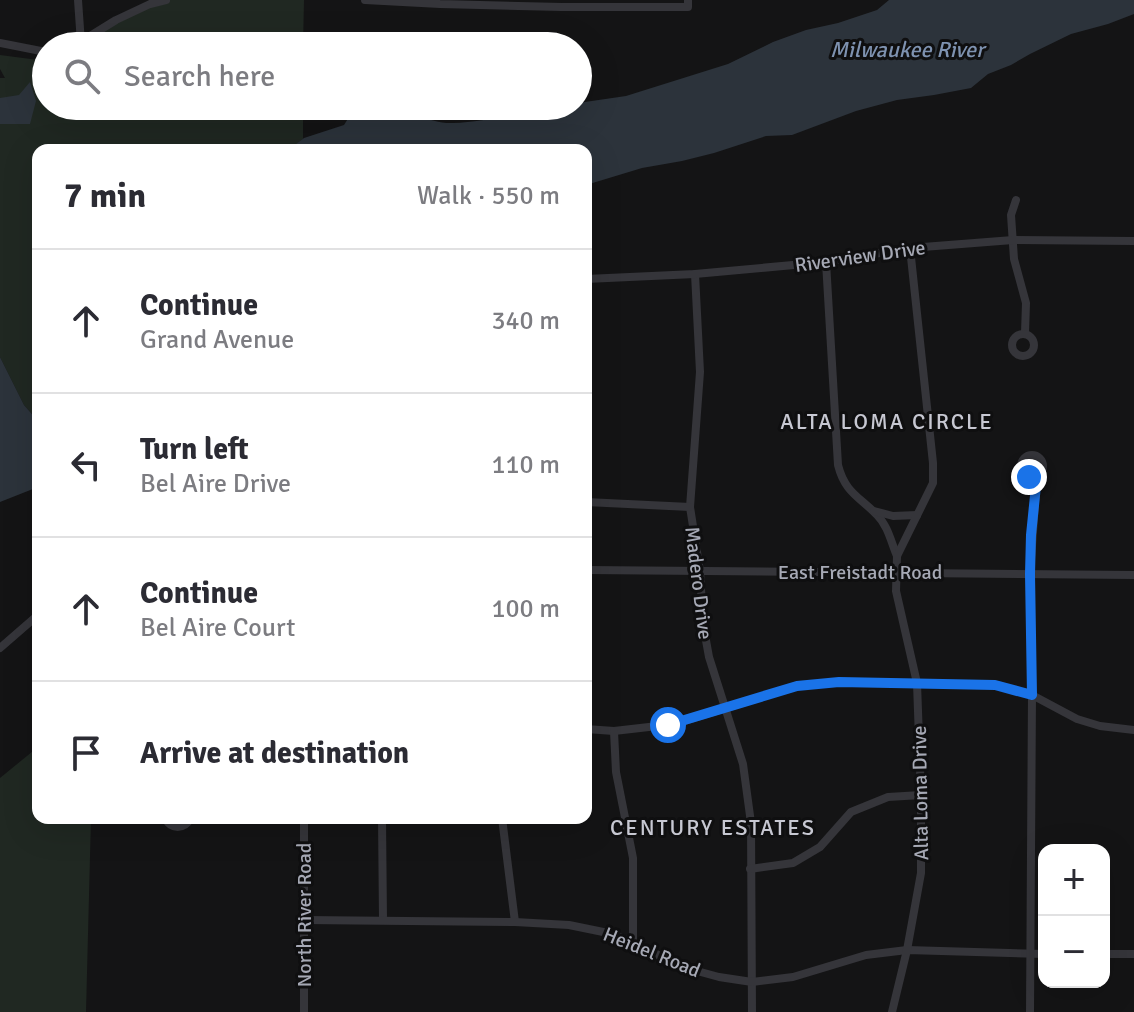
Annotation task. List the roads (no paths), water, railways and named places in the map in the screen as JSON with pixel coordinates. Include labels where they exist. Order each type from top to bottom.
[{"type":"street","points":[[78,0],[78,32]]},
{"type":"street","points":[[97,32],[150,4],[166,0]]},
{"type":"street","points":[[365,0],[688,3]]},
{"type":"street","points":[[0,43],[32,49]]},
{"type":"street","points":[[1016,200],[1011,215],[1017,275],[1026,303],[1025,333]]},
{"type":"street","name":"Riverview Drive","points":[[592,279],[695,274],[826,262],[910,248],[1013,240],[1134,241]]},
{"type":"street","points":[[897,556],[933,483],[910,248]]},
{"type":"street","points":[[826,262],[841,478],[850,491],[882,521],[897,556]]},
{"type":"street","name":"Madero Drive","points":[[695,274],[700,372],[690,507],[709,657],[743,764],[751,823],[752,1012]]},
{"type":"street","points":[[1030,1012],[1030,574],[1037,476]]},
{"type":"street","points":[[592,502],[690,507]]},
{"type":"street","points":[[872,510],[893,516],[917,515]]},
{"type":"street","name":"Alta Loma Drive","points":[[892,1012],[921,873],[917,683],[896,591],[897,556]]},
{"type":"street","name":"East Freistadt Road","points":[[592,570],[1134,575]]},
{"type":"street","points":[[0,648],[32,620]]},
{"type":"street","points":[[592,729],[614,731],[675,724],[797,686],[839,682],[995,685],[1032,695],[1077,719],[1100,726],[1134,730]]},
{"type":"street","points":[[614,731],[616,772],[633,858],[633,943]]},
{"type":"street","points":[[750,869],[793,863],[820,847],[851,812],[888,797],[921,795]]},
{"type":"street","name":"North River Road","points":[[304,824],[304,1012]]},
{"type":"street","points":[[382,824],[383,920]]},
{"type":"street","points":[[503,824],[515,922]]},
{"type":"street","name":"Heidel Road","points":[[304,920],[515,922],[583,927],[613,934],[686,968],[752,982],[793,977],[866,955],[907,950],[1038,954]]},
{"type":"street","points":[[1110,954],[1134,954]]},
{"type":"water","name":"Milwaukee River","points":[[889,0],[1134,0],[1134,14],[1071,34],[988,74],[971,88],[897,100],[856,111],[792,135],[766,136],[714,153],[642,168],[592,183],[592,144],[296,144],[304,138],[344,125],[347,120],[433,120],[453,123],[592,120],[592,101],[626,96],[728,64],[806,30],[877,10]]},
{"type":"water","points":[[30,82],[30,124],[0,124],[0,98],[19,95]]},
{"type":"water","points":[[0,357],[24,405],[32,414],[32,489],[0,502]]},
{"type":"district","name":"ALTA LOMA CIRCLE","points":[[887,421]]},
{"type":"district","name":"CENTURY ESTATES","points":[[713,827]]}]
